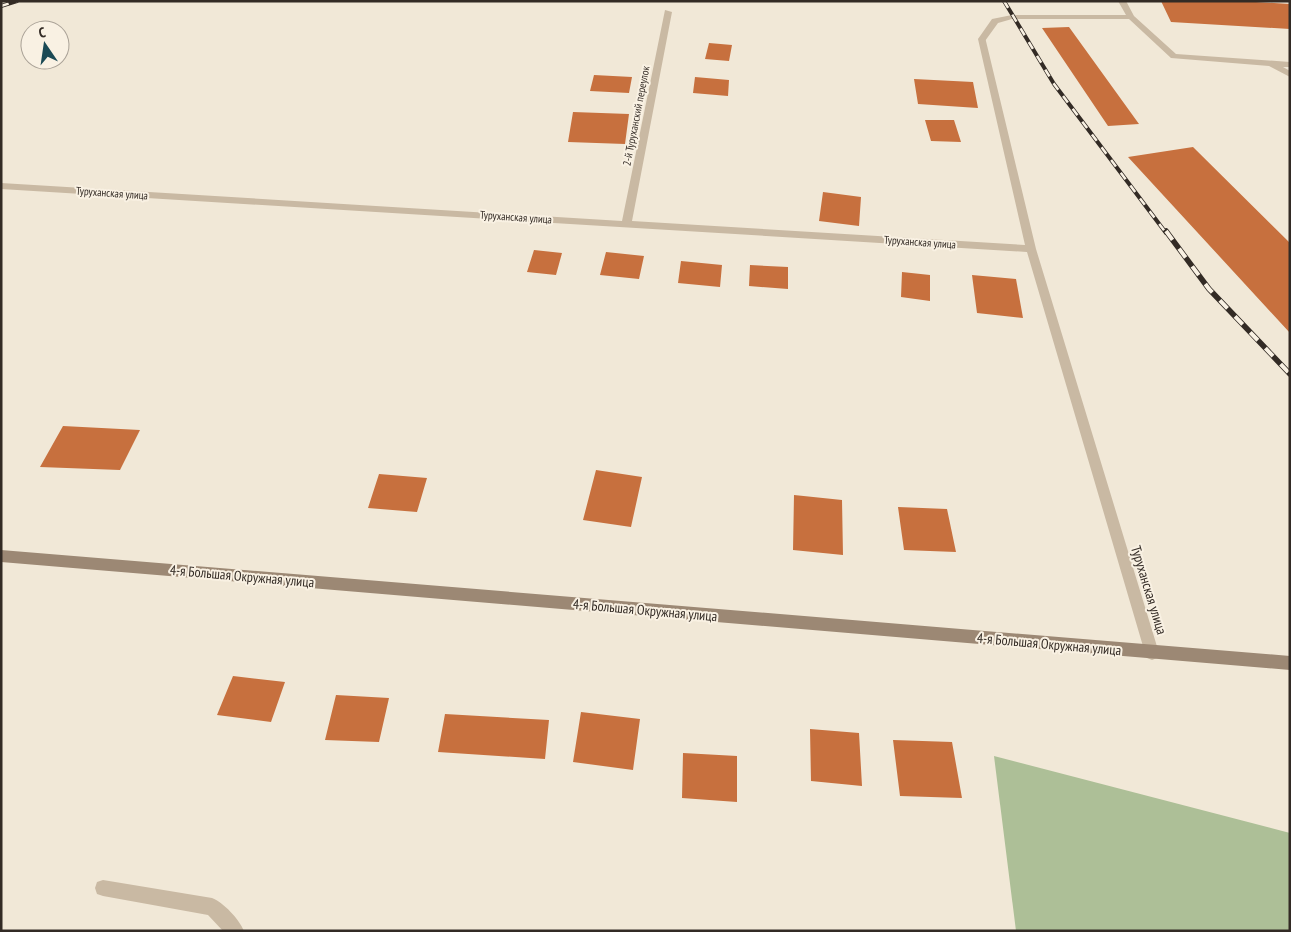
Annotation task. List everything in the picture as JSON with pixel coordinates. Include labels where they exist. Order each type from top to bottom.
[{"type":"street","points":[[1122,1],[1131,17],[1174,56],[1290,64]]},
{"type":"street","name":"2-й Туруханский переулок","points":[[626,224],[668,12]]},
{"type":"street","name":"Туруханская улица","points":[[1131,17],[1012,17],[995,22],[982,39],[1031,249],[1152,653]]},
{"type":"street","points":[[1272,64],[1290,76]]},
{"type":"street","name":"Туруханская улица","points":[[1,186],[1031,249]]},
{"type":"street","name":"4-я Большая Окружная улица","points":[[1,556],[1290,663]]},
{"type":"street","points":[[103,888],[212,907],[235,931]]},
{"type":"green space","points":[[994,756],[1290,833],[1290,931],[1016,931]]},
{"type":"building","points":[[1161,1],[1240,1],[1290,4],[1290,29],[1171,22]]},
{"type":"building","points":[[1069,27],[1139,124],[1108,126],[1042,28]]},
{"type":"building","points":[[709,43],[732,45],[729,61],[705,59]]},
{"type":"building","points":[[594,75],[632,77],[629,93],[590,91]]},
{"type":"building","points":[[695,77],[729,80],[728,96],[693,93]]},
{"type":"building","points":[[914,79],[973,82],[978,108],[918,104]]},
{"type":"building","points":[[573,112],[629,114],[625,144],[568,142]]},
{"type":"building","points":[[925,120],[954,120],[961,142],[931,141]]},
{"type":"building","points":[[1193,147],[1290,243],[1290,333],[1128,157]]},
{"type":"building","points":[[823,192],[861,197],[859,226],[819,221]]},
{"type":"building","points":[[534,250],[562,253],[556,275],[527,272]]},
{"type":"building","points":[[606,252],[644,256],[639,279],[600,275]]},
{"type":"building","points":[[681,261],[722,265],[720,287],[678,283]]},
{"type":"building","points":[[750,265],[788,267],[788,289],[749,286]]},
{"type":"building","points":[[902,272],[930,275],[930,301],[901,297]]},
{"type":"building","points":[[972,275],[1016,279],[1023,318],[977,313]]},
{"type":"building","points":[[63,426],[140,430],[120,470],[40,467]]},
{"type":"building","points":[[596,470],[642,477],[631,527],[583,520]]},
{"type":"building","points":[[379,474],[427,478],[417,512],[368,508]]},
{"type":"building","points":[[794,495],[842,500],[843,555],[793,550]]},
{"type":"building","points":[[898,507],[947,509],[956,552],[904,550]]},
{"type":"building","points":[[233,676],[285,682],[271,722],[217,715]]},
{"type":"building","points":[[336,695],[389,698],[379,742],[325,740]]},
{"type":"building","points":[[581,712],[640,719],[633,770],[573,762]]},
{"type":"building","points":[[445,714],[549,720],[545,759],[438,752]]},
{"type":"building","points":[[810,729],[859,733],[862,786],[811,781]]},
{"type":"building","points":[[893,740],[952,742],[962,798],[900,796]]},
{"type":"building","points":[[683,753],[737,756],[737,802],[682,798]]},
{"type":"railway","points":[[1,6],[17,1]]},
{"type":"railway","points":[[1004,1],[1054,84],[1166,233]]},
{"type":"railway","points":[[1166,231],[1209,289],[1290,374]]}]
